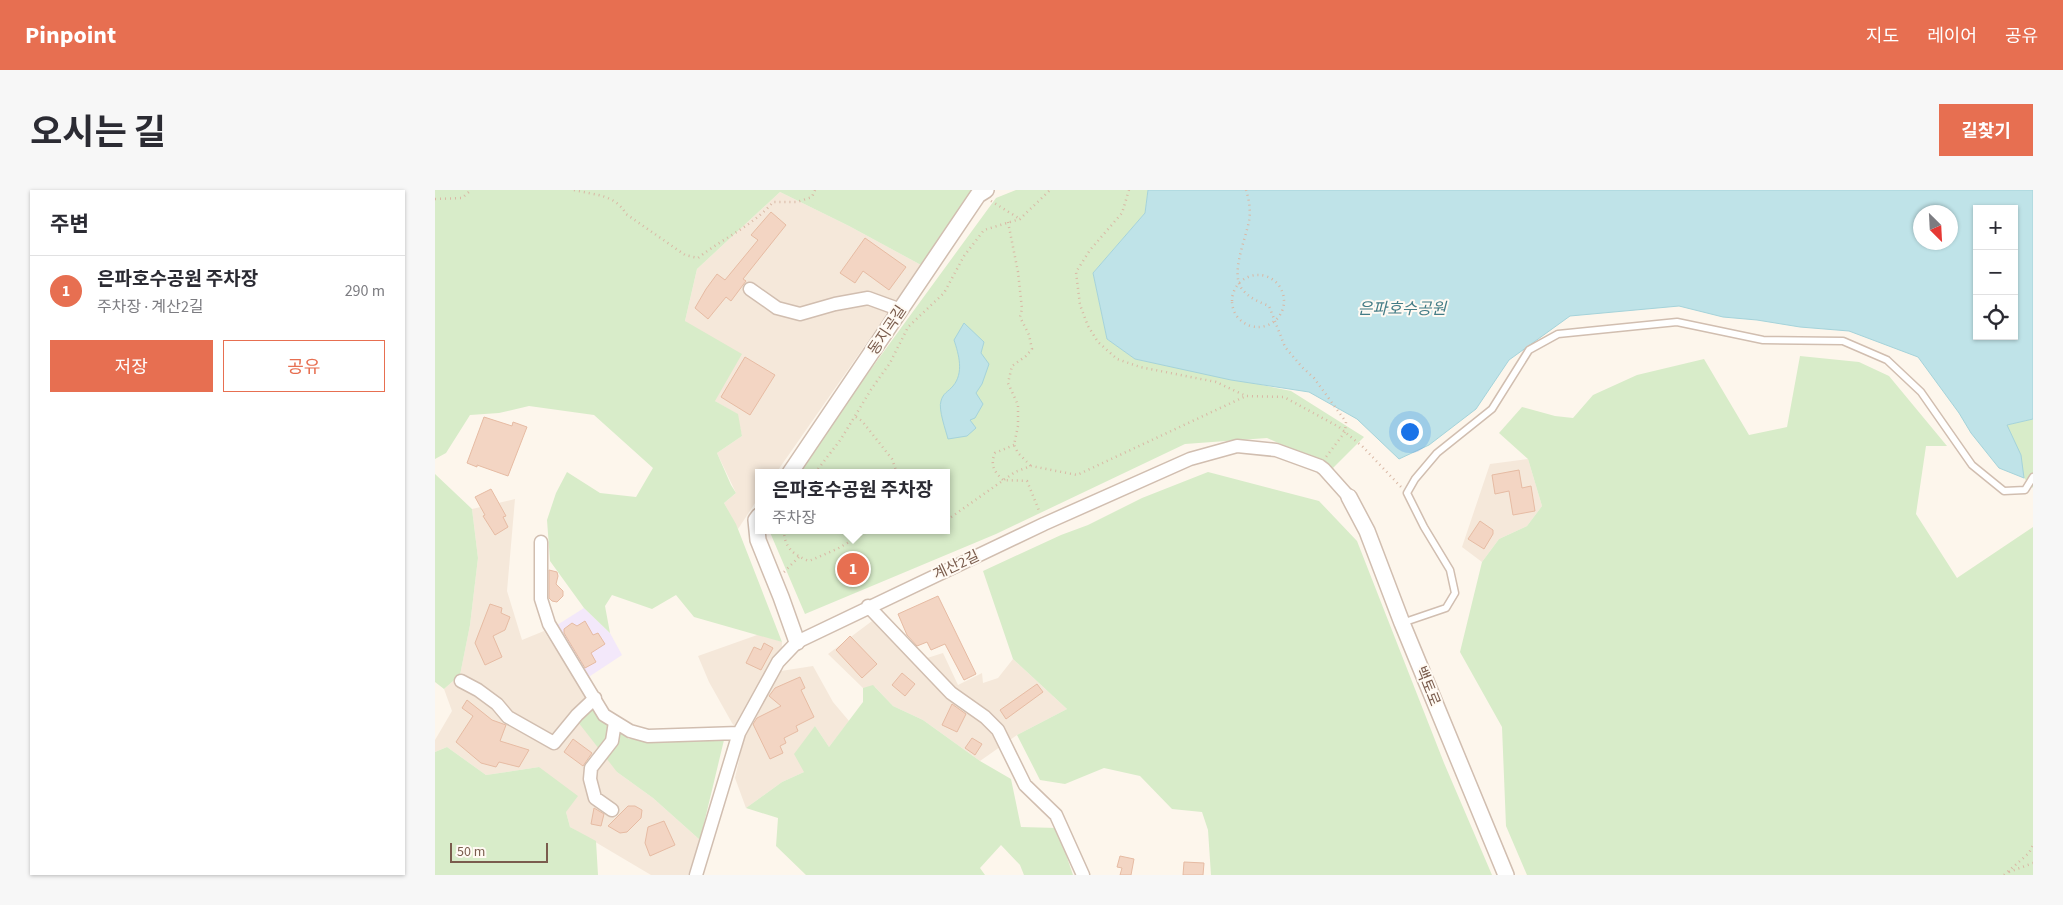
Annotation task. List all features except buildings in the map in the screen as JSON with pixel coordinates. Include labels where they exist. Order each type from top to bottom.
[{"type":"street","name":"동지곡길","points":[[793,469],[982,193]]},
{"type":"street","points":[[750,288],[777,308],[800,314],[835,304],[868,298],[901,310]]},
{"type":"street","name":"계산2길","points":[[696,875],[739,733],[778,662],[797,642],[868,606],[1044,524],[1190,459],[1237,446],[1276,450],[1320,466],[1324,468],[1349,497]]},
{"type":"street","name":"백토로","points":[[1349,497],[1367,531],[1402,623],[1506,875]]},
{"type":"street","points":[[757,534],[758,540],[797,642]]},
{"type":"street","points":[[541,542],[541,599],[549,624],[563,651],[595,698],[604,716],[629,730],[648,736],[739,733]]},
{"type":"street","points":[[868,606],[951,693],[985,717],[998,730],[1025,785],[1056,815],[1083,875]]},
{"type":"street","points":[[461,681],[491,699],[508,717],[554,743],[577,715],[595,698]]},
{"type":"street","points":[[612,810],[595,798],[590,779],[591,768],[612,741],[615,722]]},
{"type":"lane","points":[[1402,623],[1446,608],[1455,593],[1450,570],[1424,527],[1407,493],[1415,479],[1437,453],[1492,409],[1529,350],[1559,334],[1677,322],[1763,340],[1843,341],[1887,360],[1921,392],[1972,465],[2004,491],[2025,490],[2033,477]]},
{"type":"path","points":[[435,199],[462,198],[471,190]]},
{"type":"path","points":[[574,190],[601,194],[621,205],[626,214],[685,255],[698,258],[717,243],[756,220],[773,202],[797,202],[812,197],[815,190]]},
{"type":"path","points":[[818,469],[856,417],[872,388],[890,363],[908,327],[944,293],[964,256],[984,230],[1020,219],[1050,190]]},
{"type":"path","points":[[1129,190],[1122,213],[1090,250],[1077,272],[1080,305],[1088,326],[1098,342],[1117,359],[1140,367],[1216,382],[1246,396],[1284,397],[1339,427],[1388,472],[1407,493]]},
{"type":"path","points":[[1246,190],[1249,220],[1239,256],[1239,282],[1242,289],[1254,300],[1269,306],[1285,347],[1314,378],[1346,422],[1345,432],[1320,466]]},
{"type":"path","points":[[982,193],[987,199],[1020,219]]},
{"type":"path","points":[[1008,222],[1018,272],[1022,308],[1020,317],[1029,336],[1032,349],[1012,366],[1008,383],[1018,405],[1018,426],[1014,445],[1018,453],[1031,466]]},
{"type":"path","points":[[1259,275],[1276,281],[1282,288],[1285,306],[1276,322],[1260,328],[1252,327],[1238,318],[1232,303],[1233,294],[1239,282],[1250,276],[1259,275]]},
{"type":"path","points":[[950,518],[1015,472],[1031,466],[1077,475],[1246,396]]},
{"type":"path","points":[[856,417],[862,421],[892,460],[895,469]]},
{"type":"path","points":[[1014,445],[995,453],[992,459],[994,472],[1003,480],[1027,481],[1044,524]]},
{"type":"path","points":[[784,534],[784,541],[793,553],[809,561],[837,549],[863,534]]},
{"type":"path","points":[[774,581],[799,557]]},
{"type":"path","points":[[2004,875],[2029,853],[2033,845]]},
{"type":"path","points":[[2007,872],[2033,863]]},
{"type":"shaded area","points":[[780,192],[849,226],[921,265],[779,469],[755,469],[755,503],[738,529],[724,503],[736,493],[717,453],[742,436],[737,414],[715,401],[685,321],[697,269]]},
{"type":"shaded area","points":[[1528,459],[1542,506],[1527,526],[1499,539],[1482,562],[1462,547],[1490,464]]},
{"type":"shaded area","points":[[515,499],[507,591],[522,640],[544,631],[592,706],[617,772],[653,798],[700,840],[688,875],[651,875],[570,827],[566,812],[539,767],[486,775],[447,747],[435,752],[435,740],[452,711],[444,689],[460,675],[470,625],[478,558],[472,509]]},
{"type":"shaded area","points":[[584,608],[610,633],[622,655],[578,684],[557,649],[554,627]]},
{"type":"shaded area","points":[[872,621],[900,650],[924,659],[943,653],[958,685],[982,673],[983,683],[998,678],[1013,659],[1067,709],[1017,735],[980,761],[923,720],[893,706],[875,687],[863,688],[828,654]]},
{"type":"shaded area","points":[[760,634],[782,642],[781,671],[813,666],[833,702],[849,721],[829,747],[815,726],[804,772],[782,782],[746,808],[735,778],[744,738],[732,723],[709,682],[698,656]]},
{"type":"green space","points":[[435,190],[974,190],[921,265],[849,226],[780,192],[697,269],[685,321],[742,354],[715,401],[738,414],[742,436],[717,453],[736,493],[724,503],[736,524],[782,642],[694,617],[676,595],[652,609],[612,595],[605,606],[610,633],[584,608],[550,561],[547,520],[556,493],[567,472],[600,493],[636,497],[653,468],[594,415],[529,406],[499,413],[470,415],[446,453],[435,459]]},
{"type":"green space","points":[[1016,190],[1148,190],[1145,213],[1093,273],[1107,339],[1135,359],[1291,391],[1364,437],[1333,468],[1267,438],[1185,444],[996,534],[805,614],[771,534],[950,534],[950,469],[798,469],[996,198]]},
{"type":"green space","points":[[1800,356],[1859,362],[1889,376],[1947,446],[1926,446],[1916,514],[1957,578],[2033,527],[2033,875],[1527,875],[1506,826],[1502,727],[1460,652],[1482,562],[1499,539],[1527,526],[1542,506],[1528,459],[1499,433],[1522,407],[1555,416],[1573,418],[1593,395],[1637,375],[1704,359],[1749,435],[1787,427]]},
{"type":"green space","points":[[2033,419],[2033,488],[2024,478],[2007,425]]},
{"type":"green space","points":[[1208,472],[1319,501],[1357,541],[1444,763],[1492,875],[1211,875],[1208,830],[1202,812],[1172,809],[1140,776],[1104,768],[1065,784],[1040,780],[1017,735],[1067,709],[1013,659],[983,571],[1061,535],[1088,525],[1142,498]]},
{"type":"green space","points":[[435,474],[472,509],[478,558],[470,625],[460,675],[444,689],[435,682]]},
{"type":"green space","points":[[873,685],[893,706],[923,720],[980,761],[1011,779],[1021,827],[1057,828],[1073,875],[1024,875],[1020,865],[1001,845],[980,868],[985,875],[806,875],[776,846],[778,818],[746,808],[782,782],[804,772],[794,754],[815,726],[829,747],[863,702],[863,688]]},
{"type":"green space","points":[[592,706],[604,721],[629,739],[724,740],[700,840],[653,798],[617,772],[578,722]]},
{"type":"green space","points":[[447,747],[486,775],[539,767],[578,796],[566,812],[570,827],[596,841],[598,875],[435,875],[435,752]]},
{"type":"water","name":"은파호수공원","points":[[1148,190],[2033,190],[2033,419],[2007,425],[2021,455],[2024,478],[1999,468],[1971,433],[1959,413],[1918,357],[1849,331],[1723,317],[1679,306],[1570,316],[1509,360],[1476,409],[1429,445],[1399,459],[1357,419],[1309,392],[1231,380],[1135,359],[1107,339],[1093,273],[1145,213]]},
{"type":"water","points":[[964,323],[984,342],[981,353],[989,364],[982,384],[976,393],[983,404],[975,418],[970,420],[976,428],[967,436],[948,439],[940,405],[943,396],[953,386],[959,375],[959,358],[954,340]]},
{"type":"place","name":"은파호수공원 주차장","points":[[853,569]]}]
